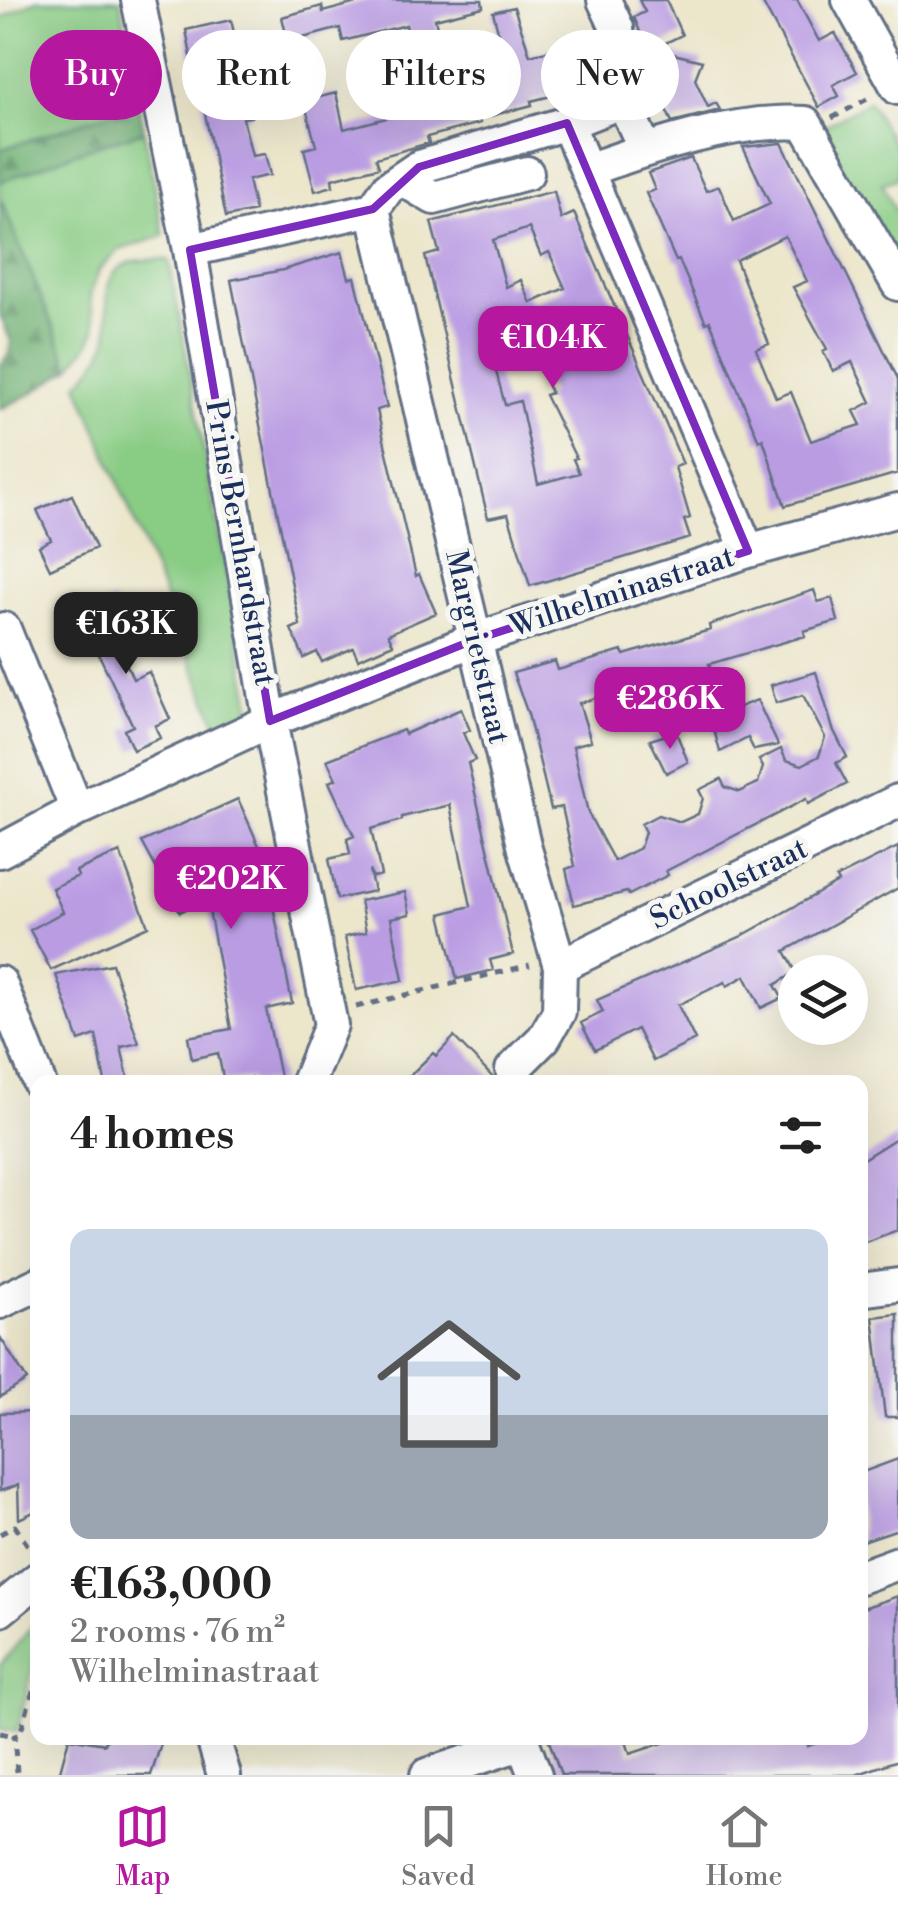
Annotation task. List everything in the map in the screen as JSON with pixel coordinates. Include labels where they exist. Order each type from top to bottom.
[{"type":"street","name":"Prins Bernhardstraat","points":[[138,0],[190,250],[270,721],[332,1025],[311,1075]]},
{"type":"street","points":[[604,0],[618,30]]},
{"type":"street","points":[[849,0],[897,86]]},
{"type":"street","points":[[190,250],[373,209],[388,188],[420,167],[575,120]]},
{"type":"street","points":[[632,120],[645,149]]},
{"type":"street","points":[[588,170],[645,149],[773,120],[807,127],[898,284]]},
{"type":"street","points":[[567,123],[748,551]]},
{"type":"street","points":[[402,179],[434,198],[527,172]]},
{"type":"street","name":"Margrietstraat","points":[[373,209],[525,849],[558,962],[559,1012],[544,1038],[512,1070]]},
{"type":"street","name":"Wilhelminastraat","points":[[0,850],[270,721],[474,640],[748,551],[898,510]]},
{"type":"street","points":[[4,630],[77,810]]},
{"type":"street","name":"Schoolstraat","points":[[558,962],[898,801]]},
{"type":"street","points":[[0,983],[35,1075]]},
{"type":"street","points":[[868,1289],[898,1285]]},
{"type":"street","points":[[868,1573],[898,1563]]},
{"type":"street","points":[[0,1610],[30,1575]]},
{"type":"street","points":[[215,1745],[224,1775]]},
{"type":"street","points":[[427,1775],[508,1745]]},
{"type":"street","points":[[524,1745],[535,1775]]},
{"type":"path","points":[[807,127],[897,86]]},
{"type":"path","points":[[329,1013],[558,962]]},
{"type":"path","points":[[0,1534],[15,1526],[30,1556]]},
{"type":"path","points":[[0,1733],[20,1734],[30,1701]]},
{"type":"path","points":[[14,1736],[17,1772]]},
{"type":"highlighted area","points":[[567,123],[748,551],[474,640],[270,721],[190,250],[373,209],[419,167]]},
{"type":"green space","points":[[37,0],[120,0],[126,30],[30,30],[30,120],[89,120],[0,150],[0,19]]},
{"type":"green space","points":[[869,101],[898,152],[898,178],[882,184],[898,217],[898,271],[819,129]]},
{"type":"green space","points":[[89,120],[142,120],[144,131],[0,182],[0,150]]},
{"type":"green space","points":[[144,131],[164,236],[119,250],[99,270],[90,295],[95,329],[89,344],[70,368],[0,198],[0,182]]},
{"type":"green space","points":[[0,198],[70,368],[0,409],[0,366],[9,353],[11,341],[0,314]]},
{"type":"green space","points":[[169,260],[250,701],[250,714],[220,732],[78,384],[106,343],[107,295],[112,276],[133,261]]},
{"type":"green space","points":[[30,1629],[30,1680],[17,1732],[0,1729],[0,1665]]},
{"type":"building","points":[[367,0],[482,0],[483,7],[435,19],[438,30],[407,30],[406,25],[386,30],[346,30],[343,41],[340,28],[326,32],[285,30],[282,17],[322,6],[323,12]]},
{"type":"building","points":[[639,0],[666,0],[682,35],[679,36],[679,30],[639,30],[634,17],[645,12]]},
{"type":"building","points":[[761,0],[797,0],[819,41],[835,33],[857,72],[833,85],[839,96],[819,107]]},
{"type":"building","points":[[514,7],[530,55],[541,52],[541,98],[531,101],[532,105],[521,108],[521,30],[498,30],[493,12]]},
{"type":"building","points":[[231,20],[233,30],[186,30]]},
{"type":"building","points":[[679,55],[702,61],[695,79],[708,107],[716,103],[720,110],[672,122],[679,120]]},
{"type":"building","points":[[336,93],[344,129],[379,120],[480,123],[427,137],[429,143],[376,158],[379,167],[332,179],[333,186],[315,191],[304,149],[316,146],[309,120],[326,120],[326,96]]},
{"type":"building","points":[[206,120],[243,120],[252,156],[265,154],[270,175],[248,180],[255,211],[226,217]]},
{"type":"building","points":[[782,143],[898,379],[898,473],[785,506],[763,439],[759,441],[710,321],[706,323],[646,193],[655,190],[648,173],[691,158],[706,191],[719,186],[734,221],[770,204],[743,147]],"holes":[[[785,236],[807,281],[793,287],[827,349],[823,351],[833,371],[852,362],[871,402],[854,411],[861,425],[811,441],[791,392],[776,398],[756,349],[769,344],[736,260]]]},
{"type":"building","points":[[554,191],[561,219],[574,213],[683,464],[675,467],[690,518],[684,520],[690,538],[530,586],[508,514],[488,518],[425,256],[439,252],[431,222]],"holes":[[[529,228],[541,256],[549,252],[565,288],[531,303],[521,280],[506,287],[493,240]],[[515,329],[528,356],[534,355],[551,393],[545,395],[576,458],[573,459],[579,473],[538,484],[520,401],[505,405],[494,364],[511,360],[505,332]]]},
{"type":"building","points":[[342,252],[349,278],[355,277],[387,407],[377,410],[416,576],[419,574],[436,613],[388,634],[393,644],[358,659],[353,648],[322,662],[317,652],[304,658],[291,629],[300,625],[231,280],[283,270]]},
{"type":"building","points":[[72,495],[96,548],[50,569],[39,546],[51,540],[37,510]]},
{"type":"building","points":[[814,590],[818,602],[832,598],[838,621],[804,631],[805,636],[709,664],[713,676],[659,693],[657,684],[646,688],[644,683],[579,703],[591,741],[573,746],[588,813],[614,861],[640,848],[645,832],[641,824],[658,815],[681,822],[698,814],[703,798],[699,790],[721,779],[725,787],[740,792],[758,783],[763,767],[759,760],[781,749],[786,760],[802,765],[819,756],[825,737],[803,695],[776,703],[771,685],[816,672],[833,729],[847,757],[836,763],[847,784],[808,804],[806,799],[666,871],[668,875],[629,895],[627,892],[574,905],[566,869],[575,866],[562,807],[551,809],[528,714],[513,673],[555,661],[558,670],[622,651],[624,655],[710,630],[709,625]]},
{"type":"building","points":[[113,601],[128,635],[116,640],[133,679],[149,672],[170,719],[155,726],[160,738],[133,750],[124,730],[133,726],[80,615]]},
{"type":"building","points":[[757,700],[778,745],[754,750],[748,738],[720,752],[711,718]]},
{"type":"building","points":[[461,709],[470,730],[463,733],[475,760],[468,763],[513,954],[490,960],[493,970],[457,979],[441,914],[471,906],[450,805],[371,829],[381,875],[373,877],[369,870],[374,891],[337,899],[329,859],[350,854],[347,839],[354,836],[329,782],[336,779],[327,760],[403,730],[405,734]]},
{"type":"building","points":[[676,732],[688,762],[666,773],[650,740]]},
{"type":"building","points":[[238,799],[263,855],[292,1003],[266,1009],[280,1075],[223,1075],[218,1053],[192,1059],[188,1037],[231,1029],[207,899],[180,912],[142,842]]},
{"type":"building","points":[[898,847],[898,888],[785,951],[787,955],[778,955],[778,1000],[761,1008],[745,976],[678,1005],[695,1040],[653,1061],[637,1029],[595,1050],[581,1023],[603,1012],[597,1000],[740,937],[838,882],[836,878]]},
{"type":"building","points":[[120,852],[148,926],[51,970],[30,930],[63,912],[52,888],[78,876],[76,871]]},
{"type":"building","points":[[405,892],[410,914],[391,918],[403,980],[356,990],[345,937],[366,932],[360,901]]},
{"type":"building","points":[[112,964],[139,1043],[121,1047],[127,1075],[104,1075],[96,1035],[79,1041],[56,975]]},
{"type":"building","points":[[454,1037],[490,1075],[410,1075],[433,1053],[436,1056]]},
{"type":"building","points":[[898,1137],[898,1230],[868,1241],[868,1156]]},
{"type":"building","points":[[898,1314],[898,1417],[885,1417],[873,1317]]},
{"type":"building","points":[[0,1337],[27,1380],[0,1397]]},
{"type":"building","points":[[30,1412],[30,1514],[19,1519],[18,1485],[0,1491],[0,1413]]},
{"type":"building","points":[[898,1459],[898,1529],[868,1539],[868,1470]]},
{"type":"building","points":[[898,1596],[898,1760],[856,1775],[561,1775],[550,1745],[627,1745],[630,1754],[657,1745],[868,1745],[868,1606]]},
{"type":"building","points":[[67,1745],[161,1745],[151,1775],[59,1775]]}]
